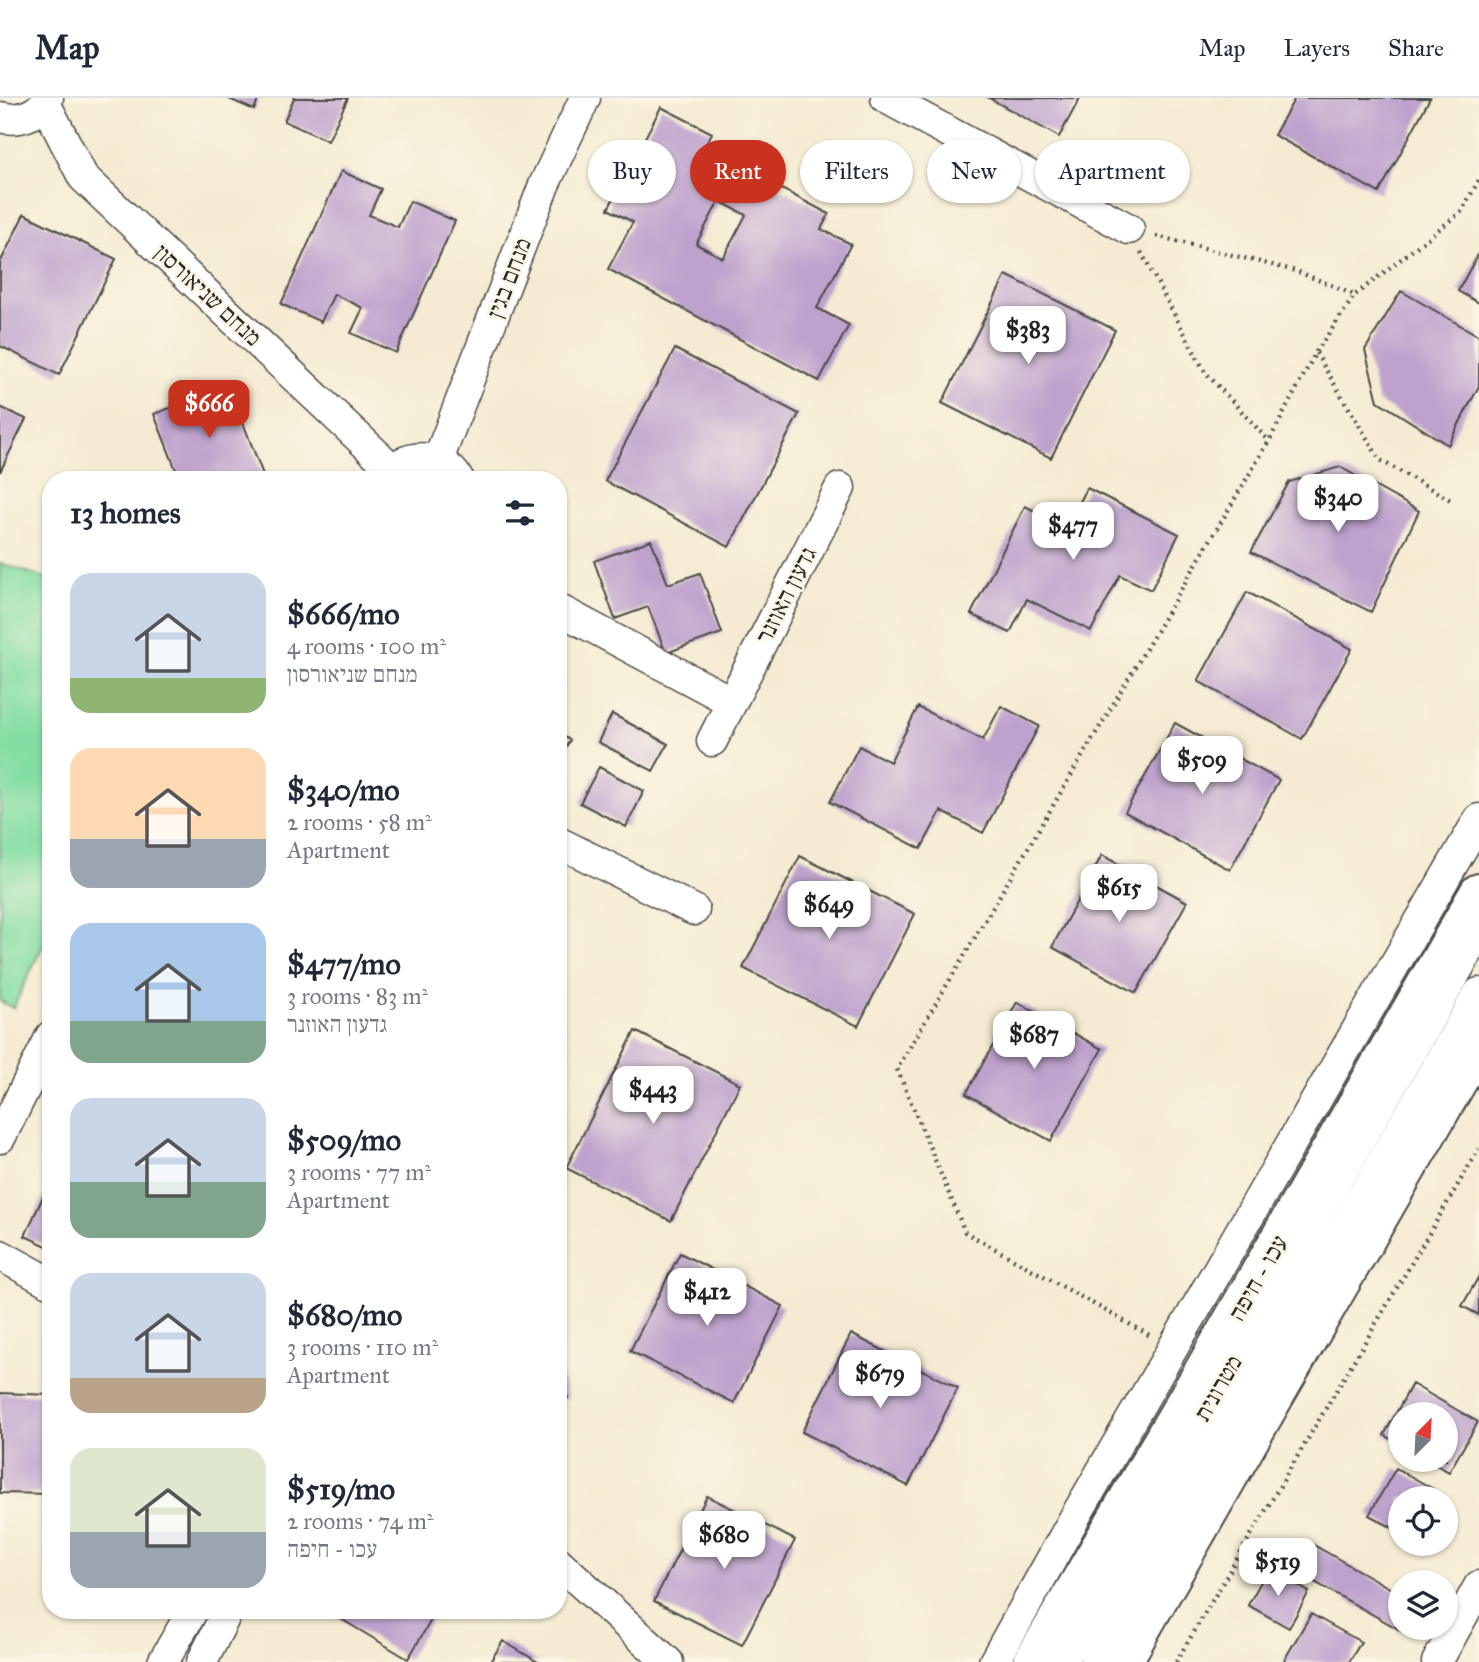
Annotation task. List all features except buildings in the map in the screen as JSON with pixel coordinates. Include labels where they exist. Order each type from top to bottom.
[{"type":"highway","name":"עכו - חיפה","points":[[1033,1662],[1208,1365],[1479,893]]},
{"type":"highway","points":[[1122,1662],[1479,1044]]},
{"type":"street","name":"מנחם בגין","points":[[449,470],[544,186],[586,98]]},
{"type":"street","points":[[886,98],[1129,229]]},
{"type":"street","points":[[0,117],[21,119],[34,113],[47,101]]},
{"type":"street","name":"מנחם שניאורסון","points":[[47,101],[83,177],[385,471]]},
{"type":"street","points":[[392,471],[408,459],[423,457],[449,470]]},
{"type":"street","name":"גדעון האוזנר","points":[[712,741],[840,488]]},
{"type":"street","points":[[567,614],[732,702]]},
{"type":"street","points":[[994,1662],[1074,1517],[1479,819]]},
{"type":"street","points":[[567,846],[694,910]]},
{"type":"street","name":"מטרונית","points":[[1061,1662],[1479,932]]},
{"type":"street","name":"מטרונית","points":[[1095,1662],[1479,993]]},
{"type":"street","points":[[0,1139],[42,1054]]},
{"type":"street","points":[[0,1255],[42,1278]]},
{"type":"street","points":[[567,1570],[668,1662]]},
{"type":"street","points":[[1437,1662],[1479,1586]]},
{"type":"street","points":[[163,1662],[188,1619]]},
{"type":"street","points":[[202,1662],[224,1619]]},
{"type":"path","points":[[1172,1348],[965,1232],[897,1069],[1269,441],[1316,352],[1355,295],[1461,212],[1479,180]]},
{"type":"path","points":[[1129,229],[1296,271],[1355,295]]},
{"type":"path","points":[[1129,229],[1205,372],[1269,441]]},
{"type":"path","points":[[1316,352],[1380,460],[1454,502]]},
{"type":"path","points":[[1176,1662],[1479,1149]]},
{"type":"green space","points":[[0,563],[42,577],[42,947],[13,1008],[0,1001]]}]
